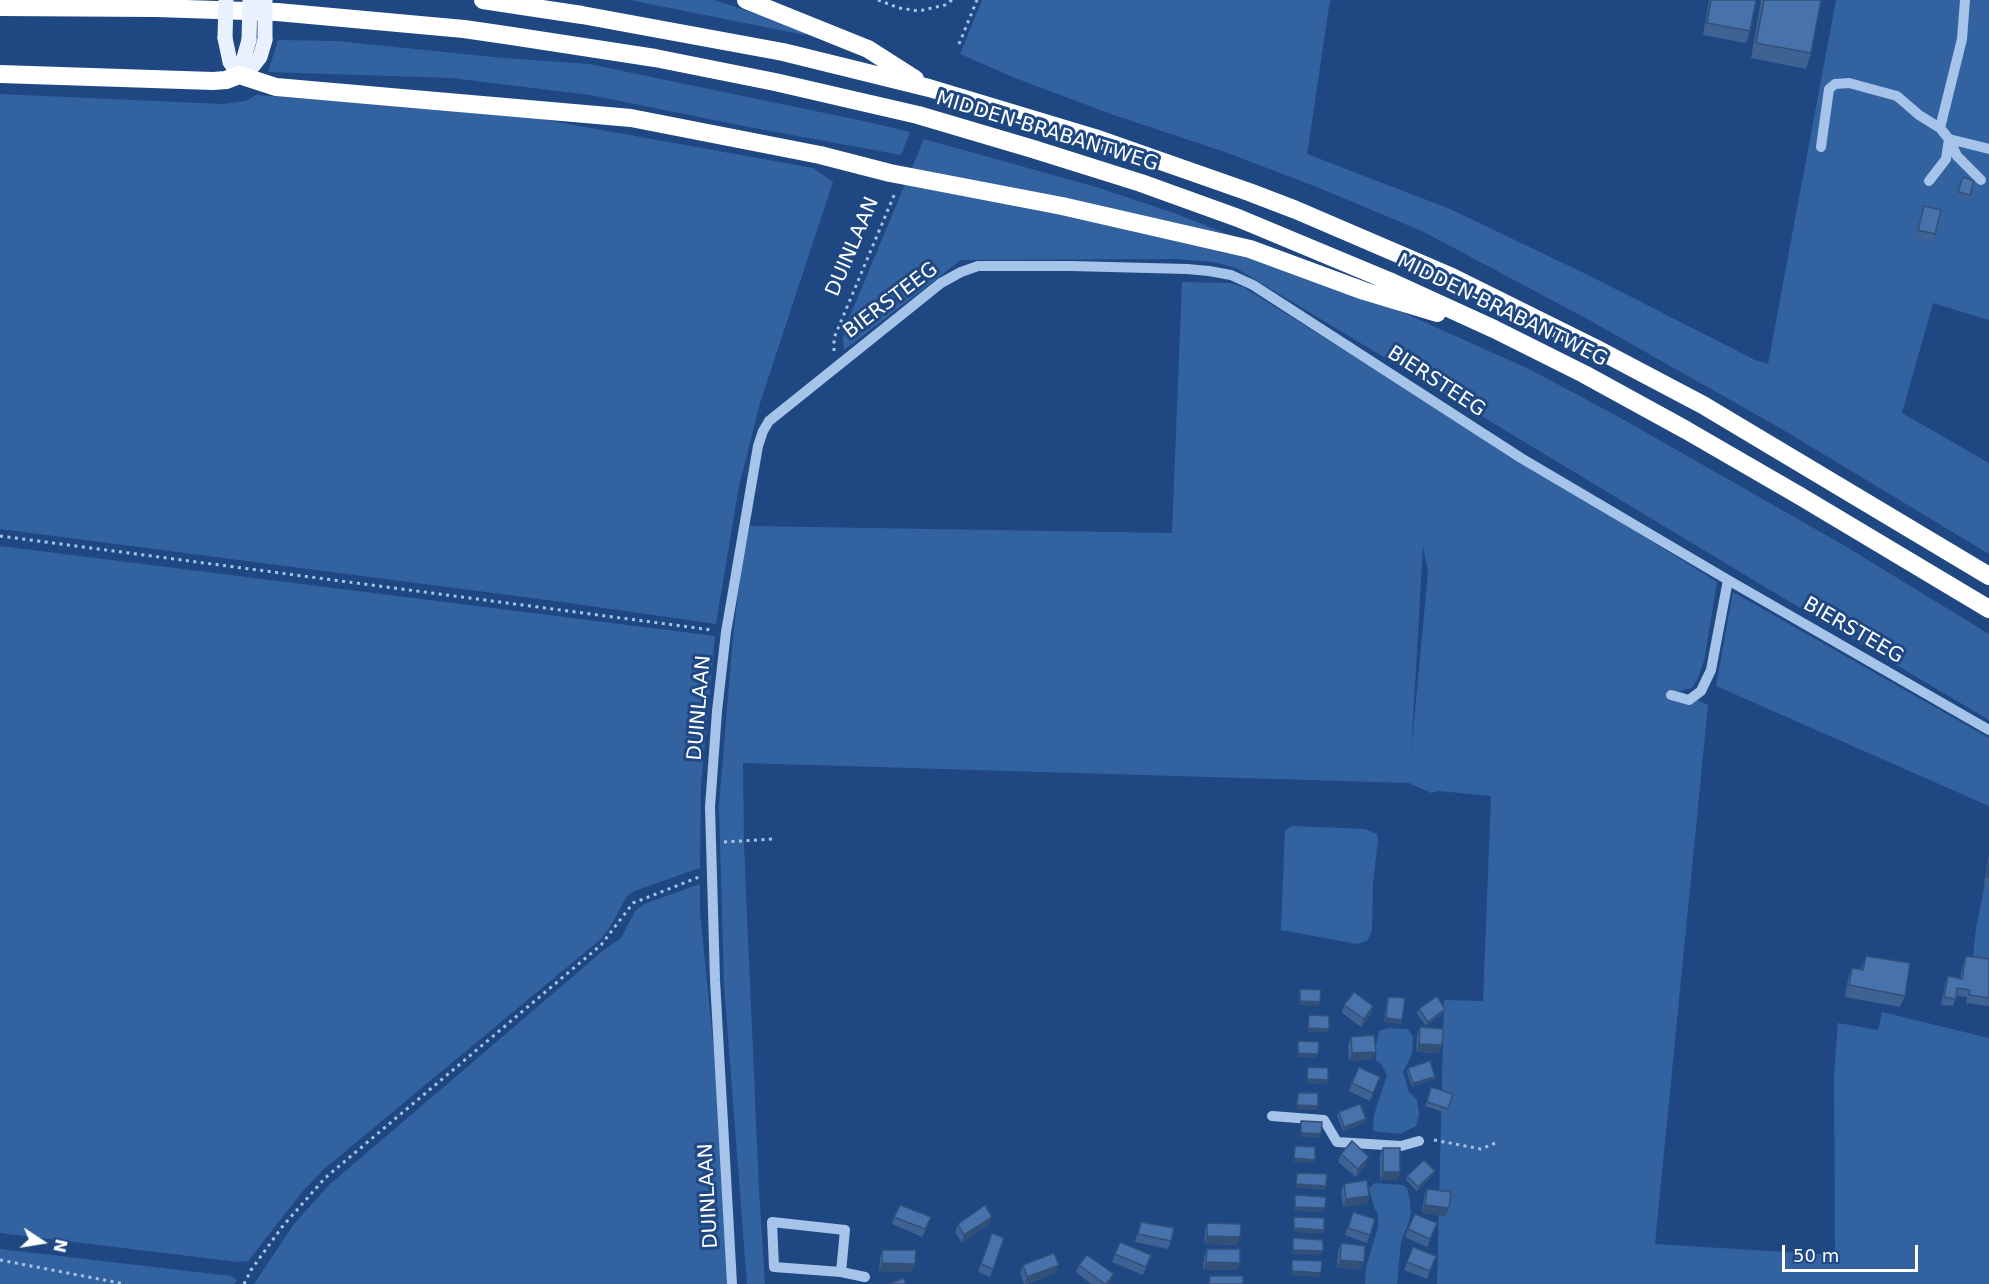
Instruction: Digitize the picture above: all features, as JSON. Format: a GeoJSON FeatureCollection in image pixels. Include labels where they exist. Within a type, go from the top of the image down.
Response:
{"type":"FeatureCollection","features":[{"type":"Feature","properties":{"kind":"highway","name":"MIDDEN-BRABANTWEG"},"geometry":{"type":"LineString","coordinates":[[483,0],[594,17],[783,52],[929,88],[1151,156],[1296,210],[1452,277],[1703,405],[1989,576]]}},
{"type":"Feature","properties":{"kind":"highway"},"geometry":{"type":"LineString","coordinates":[[746,0],[868,49],[929,88]]}},
{"type":"Feature","properties":{"kind":"highway","name":"MIDDEN-BRABANTWEG"},"geometry":{"type":"LineString","coordinates":[[0,7],[156,8],[277,12],[430,26],[586,47],[776,82],[918,115],[1033,149],[1141,183],[1238,218],[1494,329],[1584,374],[1686,430],[1989,609]]}},
{"type":"Feature","properties":{"kind":"highway"},"geometry":{"type":"LineString","coordinates":[[0,74],[213,81],[226,80],[239,75],[276,87],[631,118],[820,155],[890,173],[1062,206],[1250,249],[1364,291],[1494,329]]}},
{"type":"Feature","properties":{"kind":"main road"},"geometry":{"type":"LineString","coordinates":[[226,0],[225,38],[230,62],[239,75],[253,66],[260,57],[250,0]]}},
{"type":"Feature","properties":{"kind":"main road"},"geometry":{"type":"LineString","coordinates":[[257,40],[266,0]]}},
{"type":"Feature","properties":{"kind":"street"},"geometry":{"type":"LineString","coordinates":[[1940,128],[1962,39],[1965,0]]}},
{"type":"Feature","properties":{"kind":"street"},"geometry":{"type":"LineString","coordinates":[[1821,147],[1829,88],[1835,84],[1849,83],[1898,96],[1919,115],[1940,128],[1949,139],[1957,156],[1981,180]]}},
{"type":"Feature","properties":{"kind":"street"},"geometry":{"type":"LineString","coordinates":[[1949,139],[1989,149]]}},
{"type":"Feature","properties":{"kind":"street"},"geometry":{"type":"LineString","coordinates":[[1929,181],[1946,159],[1949,139]]}},
{"type":"Feature","properties":{"kind":"street","name":"BIERSTEEG"},"geometry":{"type":"LineString","coordinates":[[840,363],[941,283],[978,266],[1187,269],[1231,275],[1253,285],[1521,458],[1989,730]]}},
{"type":"Feature","properties":{"kind":"street","name":"DUINLAAN"},"geometry":{"type":"LineString","coordinates":[[732,1284],[715,981],[710,807],[726,632],[758,446],[763,431],[769,421],[840,363]]}},
{"type":"Feature","properties":{"kind":"street"},"geometry":{"type":"LineString","coordinates":[[1671,695],[1689,700],[1701,691],[1711,670],[1728,580]]}},
{"type":"Feature","properties":{"kind":"street"},"geometry":{"type":"LineString","coordinates":[[1272,1116],[1324,1120],[1337,1142],[1401,1146],[1419,1142]]}},
{"type":"Feature","properties":{"kind":"street"},"geometry":{"type":"LineString","coordinates":[[841,1272],[845,1230],[772,1222],[774,1267],[841,1272],[865,1277]]}},
{"type":"Feature","properties":{"kind":"path"},"geometry":{"type":"LineString","coordinates":[[878,0],[899,8],[919,11],[945,5],[952,0]]}},
{"type":"Feature","properties":{"kind":"path"},"geometry":{"type":"LineString","coordinates":[[959,44],[977,0]]}},
{"type":"Feature","properties":{"kind":"path","name":"DUINLAAN"},"geometry":{"type":"LineString","coordinates":[[840,363],[833,348],[834,338],[897,189]]}},
{"type":"Feature","properties":{"kind":"path"},"geometry":{"type":"LineString","coordinates":[[0,536],[726,632]]}},
{"type":"Feature","properties":{"kind":"path"},"geometry":{"type":"LineString","coordinates":[[711,842],[773,839]]}},
{"type":"Feature","properties":{"kind":"path"},"geometry":{"type":"LineString","coordinates":[[244,1284],[251,1270],[282,1227],[326,1178],[601,945],[633,903],[711,873]]}},
{"type":"Feature","properties":{"kind":"path"},"geometry":{"type":"LineString","coordinates":[[1419,1142],[1436,1139],[1482,1149],[1498,1142]]}},
{"type":"Feature","properties":{"kind":"path"},"geometry":{"type":"LineString","coordinates":[[0,1260],[125,1284]]}},
{"type":"Feature","properties":{"kind":"shaded area"},"geometry":{"type":"Polygon","coordinates":[[[630,0],[714,0],[806,30],[805,35],[630,0]]]}},
{"type":"Feature","properties":{"kind":"shaded area"},"geometry":{"type":"Polygon","coordinates":[[[982,0],[1330,0],[1307,154],[1450,209],[1590,276],[1755,360],[1768,364],[1836,0],[1989,0],[1989,320],[1933,303],[1902,413],[1989,463],[1989,554],[1785,431],[1591,321],[1424,232],[1317,187],[1222,151],[1111,114],[1015,78],[960,54],[982,0]]]}},
{"type":"Feature","properties":{"kind":"shaded area"},"geometry":{"type":"Polygon","coordinates":[[[278,40],[337,41],[503,58],[589,64],[910,132],[901,155],[590,95],[451,78],[268,72],[278,40]]]}},
{"type":"Feature","properties":{"kind":"shaded area"},"geometry":{"type":"Polygon","coordinates":[[[0,94],[222,104],[246,101],[256,95],[524,116],[813,168],[833,182],[760,403],[739,486],[716,624],[0,529],[0,94]]]}},
{"type":"Feature","properties":{"kind":"shaded area"},"geometry":{"type":"Polygon","coordinates":[[[924,139],[1096,187],[1174,213],[1237,238],[1531,370],[1617,416],[1840,543],[1989,634],[1989,720],[1236,268],[1213,262],[1176,259],[961,260],[844,350],[843,339],[847,323],[924,139]]]}},
{"type":"Feature","properties":{"kind":"shaded area"},"geometry":{"type":"Polygon","coordinates":[[[1182,282],[1230,283],[1243,287],[1717,582],[1704,661],[1692,688],[1679,691],[1708,705],[1655,1244],[1835,1255],[1834,1073],[1838,1023],[1878,1030],[1882,1012],[1989,1038],[1989,1284],[1437,1284],[1444,1000],[1483,1001],[1491,796],[1439,791],[1431,793],[1409,783],[743,763],[744,845],[765,1284],[747,1284],[724,985],[719,805],[733,637],[741,567],[750,526],[1172,533],[1182,282]],[[1423,546],[1411,754],[1428,572],[1423,546]]]}},
{"type":"Feature","properties":{"kind":"shaded area"},"geometry":{"type":"Polygon","coordinates":[[[0,546],[715,636],[701,785],[700,868],[634,891],[627,896],[601,939],[324,1169],[303,1191],[248,1261],[238,1262],[0,1233],[0,546]]]}},
{"type":"Feature","properties":{"kind":"shaded area"},"geometry":{"type":"Polygon","coordinates":[[[1733,592],[1989,738],[1989,806],[1716,686],[1733,592]]]}},
{"type":"Feature","properties":{"kind":"shaded area"},"geometry":{"type":"Polygon","coordinates":[[[1292,826],[1365,829],[1377,834],[1372,931],[1367,941],[1357,944],[1281,930],[1285,830],[1292,826]]]}},
{"type":"Feature","properties":{"kind":"shaded area"},"geometry":{"type":"Polygon","coordinates":[[[1989,864],[1989,967],[1972,963],[1976,928],[1989,864]]]}},
{"type":"Feature","properties":{"kind":"shaded area"},"geometry":{"type":"Polygon","coordinates":[[[700,884],[700,913],[715,1063],[729,1284],[254,1284],[294,1224],[329,1185],[605,949],[621,938],[635,911],[644,904],[700,884]]]}},
{"type":"Feature","properties":{"kind":"shaded area"},"geometry":{"type":"Polygon","coordinates":[[[1388,1028],[1408,1029],[1413,1037],[1412,1054],[1403,1072],[1409,1092],[1417,1100],[1419,1115],[1416,1126],[1400,1134],[1373,1131],[1374,1115],[1387,1075],[1376,1060],[1376,1046],[1379,1031],[1388,1028]]]}},
{"type":"Feature","properties":{"kind":"shaded area"},"geometry":{"type":"Polygon","coordinates":[[[1375,1183],[1403,1185],[1407,1188],[1411,1212],[1401,1242],[1397,1284],[1365,1284],[1366,1267],[1378,1227],[1378,1215],[1369,1188],[1375,1183]]]}},
{"type":"Feature","properties":{"kind":"shaded area"},"geometry":{"type":"Polygon","coordinates":[[[0,1249],[231,1276],[237,1280],[234,1284],[0,1284],[0,1249]]]}},
{"type":"Feature","properties":{"kind":"building"},"geometry":{"type":"Polygon","coordinates":[[[1711,0],[1756,0],[1750,31],[1707,23],[1711,0]]]}},
{"type":"Feature","properties":{"kind":"building"},"geometry":{"type":"Polygon","coordinates":[[[1764,0],[1821,0],[1811,53],[1756,43],[1764,0]]]}},
{"type":"Feature","properties":{"kind":"building"},"geometry":{"type":"Polygon","coordinates":[[[1963,177],[1974,181],[1970,195],[1958,192],[1963,177]]]}},
{"type":"Feature","properties":{"kind":"building"},"geometry":{"type":"Polygon","coordinates":[[[1924,206],[1941,210],[1935,234],[1918,230],[1924,206]]]}},
{"type":"Feature","properties":{"kind":"building"},"geometry":{"type":"Polygon","coordinates":[[[1866,956],[1910,963],[1905,996],[1849,985],[1852,968],[1863,970],[1866,956]]]}},
{"type":"Feature","properties":{"kind":"building"},"geometry":{"type":"Polygon","coordinates":[[[1966,956],[1989,959],[1989,998],[1969,995],[1970,990],[1957,988],[1956,999],[1944,997],[1948,976],[1962,979],[1966,956]]]}},
{"type":"Feature","properties":{"kind":"building"},"geometry":{"type":"Polygon","coordinates":[[[1300,989],[1321,990],[1320,1002],[1300,1001],[1300,989]]]}},
{"type":"Feature","properties":{"kind":"building"},"geometry":{"type":"Polygon","coordinates":[[[1354,992],[1373,1006],[1364,1019],[1344,1005],[1354,992]]]}},
{"type":"Feature","properties":{"kind":"building"},"geometry":{"type":"Polygon","coordinates":[[[1437,996],[1445,1009],[1428,1022],[1419,1009],[1437,996]]]}},
{"type":"Feature","properties":{"kind":"building"},"geometry":{"type":"Polygon","coordinates":[[[1388,997],[1405,998],[1402,1020],[1386,1018],[1388,997]]]}},
{"type":"Feature","properties":{"kind":"building"},"geometry":{"type":"Polygon","coordinates":[[[1309,1015],[1329,1016],[1329,1029],[1308,1028],[1309,1015]]]}},
{"type":"Feature","properties":{"kind":"building"},"geometry":{"type":"Polygon","coordinates":[[[1420,1027],[1443,1029],[1442,1045],[1419,1044],[1420,1027]]]}},
{"type":"Feature","properties":{"kind":"building"},"geometry":{"type":"Polygon","coordinates":[[[1374,1035],[1376,1052],[1352,1053],[1351,1037],[1374,1035]]]}},
{"type":"Feature","properties":{"kind":"building"},"geometry":{"type":"Polygon","coordinates":[[[1298,1041],[1319,1042],[1318,1054],[1298,1053],[1298,1041]]]}},
{"type":"Feature","properties":{"kind":"building"},"geometry":{"type":"Polygon","coordinates":[[[1430,1061],[1435,1077],[1413,1083],[1408,1068],[1430,1061]]]}},
{"type":"Feature","properties":{"kind":"building"},"geometry":{"type":"Polygon","coordinates":[[[1308,1067],[1328,1068],[1328,1080],[1307,1079],[1308,1067]]]}},
{"type":"Feature","properties":{"kind":"building"},"geometry":{"type":"Polygon","coordinates":[[[1359,1067],[1380,1077],[1373,1093],[1352,1083],[1359,1067]]]}},
{"type":"Feature","properties":{"kind":"building"},"geometry":{"type":"Polygon","coordinates":[[[1431,1087],[1453,1094],[1448,1109],[1427,1102],[1431,1087]]]}},
{"type":"Feature","properties":{"kind":"building"},"geometry":{"type":"Polygon","coordinates":[[[1298,1093],[1318,1093],[1318,1106],[1297,1105],[1298,1093]]]}},
{"type":"Feature","properties":{"kind":"building"},"geometry":{"type":"Polygon","coordinates":[[[1360,1104],[1366,1119],[1344,1127],[1339,1112],[1360,1104]]]}},
{"type":"Feature","properties":{"kind":"building"},"geometry":{"type":"Polygon","coordinates":[[[1301,1121],[1322,1122],[1321,1134],[1301,1133],[1301,1121]]]}},
{"type":"Feature","properties":{"kind":"building"},"geometry":{"type":"Polygon","coordinates":[[[1352,1141],[1369,1157],[1358,1169],[1341,1154],[1352,1141]]]}},
{"type":"Feature","properties":{"kind":"building"},"geometry":{"type":"Polygon","coordinates":[[[1295,1146],[1315,1147],[1315,1160],[1294,1158],[1295,1146]]]}},
{"type":"Feature","properties":{"kind":"building"},"geometry":{"type":"Polygon","coordinates":[[[1383,1148],[1400,1148],[1400,1172],[1383,1172],[1383,1148]]]}},
{"type":"Feature","properties":{"kind":"building"},"geometry":{"type":"Polygon","coordinates":[[[1424,1160],[1435,1171],[1418,1187],[1407,1176],[1424,1160]]]}},
{"type":"Feature","properties":{"kind":"building"},"geometry":{"type":"Polygon","coordinates":[[[1297,1173],[1327,1174],[1326,1186],[1296,1184],[1297,1173]]]}},
{"type":"Feature","properties":{"kind":"building"},"geometry":{"type":"Polygon","coordinates":[[[1367,1180],[1369,1196],[1346,1199],[1344,1184],[1367,1180]]]}},
{"type":"Feature","properties":{"kind":"building"},"geometry":{"type":"Polygon","coordinates":[[[1427,1189],[1451,1192],[1449,1208],[1425,1205],[1427,1189]]]}},
{"type":"Feature","properties":{"kind":"building"},"geometry":{"type":"Polygon","coordinates":[[[1295,1195],[1326,1197],[1325,1208],[1295,1207],[1295,1195]]]}},
{"type":"Feature","properties":{"kind":"building"},"geometry":{"type":"Polygon","coordinates":[[[900,1205],[931,1217],[925,1229],[894,1217],[900,1205]]]}},
{"type":"Feature","properties":{"kind":"building"},"geometry":{"type":"Polygon","coordinates":[[[985,1205],[992,1217],[964,1235],[958,1224],[985,1205]]]}},
{"type":"Feature","properties":{"kind":"building"},"geometry":{"type":"Polygon","coordinates":[[[1353,1212],[1375,1219],[1370,1235],[1348,1228],[1353,1212]]]}},
{"type":"Feature","properties":{"kind":"building"},"geometry":{"type":"Polygon","coordinates":[[[1415,1214],[1437,1223],[1430,1239],[1408,1229],[1415,1214]]]}},
{"type":"Feature","properties":{"kind":"building"},"geometry":{"type":"Polygon","coordinates":[[[1294,1217],[1324,1218],[1324,1230],[1294,1228],[1294,1217]]]}},
{"type":"Feature","properties":{"kind":"building"},"geometry":{"type":"Polygon","coordinates":[[[1141,1222],[1174,1228],[1171,1241],[1138,1234],[1141,1222]]]}},
{"type":"Feature","properties":{"kind":"building"},"geometry":{"type":"Polygon","coordinates":[[[1207,1223],[1241,1224],[1240,1237],[1207,1236],[1207,1223]]]}},
{"type":"Feature","properties":{"kind":"building"},"geometry":{"type":"Polygon","coordinates":[[[992,1233],[1004,1238],[993,1269],[981,1264],[992,1233]]]}},
{"type":"Feature","properties":{"kind":"building"},"geometry":{"type":"Polygon","coordinates":[[[1293,1238],[1323,1240],[1323,1251],[1293,1250],[1293,1238]]]}},
{"type":"Feature","properties":{"kind":"building"},"geometry":{"type":"Polygon","coordinates":[[[1120,1242],[1151,1255],[1146,1267],[1115,1254],[1120,1242]]]}},
{"type":"Feature","properties":{"kind":"building"},"geometry":{"type":"Polygon","coordinates":[[[1341,1243],[1365,1246],[1364,1262],[1340,1260],[1341,1243]]]}},
{"type":"Feature","properties":{"kind":"building"},"geometry":{"type":"Polygon","coordinates":[[[1413,1247],[1436,1256],[1430,1271],[1407,1262],[1413,1247]]]}},
{"type":"Feature","properties":{"kind":"building"},"geometry":{"type":"Polygon","coordinates":[[[1207,1249],[1240,1249],[1240,1263],[1206,1262],[1207,1249]]]}},
{"type":"Feature","properties":{"kind":"building"},"geometry":{"type":"Polygon","coordinates":[[[882,1250],[916,1250],[915,1264],[882,1263],[882,1250]]]}},
{"type":"Feature","properties":{"kind":"building"},"geometry":{"type":"Polygon","coordinates":[[[1054,1253],[1059,1265],[1027,1277],[1023,1265],[1054,1253]]]}},
{"type":"Feature","properties":{"kind":"building"},"geometry":{"type":"Polygon","coordinates":[[[1087,1255],[1114,1274],[1106,1284],[1079,1265],[1087,1255]]]}},
{"type":"Feature","properties":{"kind":"building"},"geometry":{"type":"Polygon","coordinates":[[[1292,1260],[1322,1261],[1321,1273],[1292,1271],[1292,1260]]]}},
{"type":"Feature","properties":{"kind":"building"},"geometry":{"type":"Polygon","coordinates":[[[1210,1276],[1243,1276],[1243,1284],[1209,1284],[1210,1276]]]}},
{"type":"Feature","properties":{"kind":"building"},"geometry":{"type":"Polygon","coordinates":[[[904,1278],[906,1284],[889,1284],[904,1278]]]}}]}
